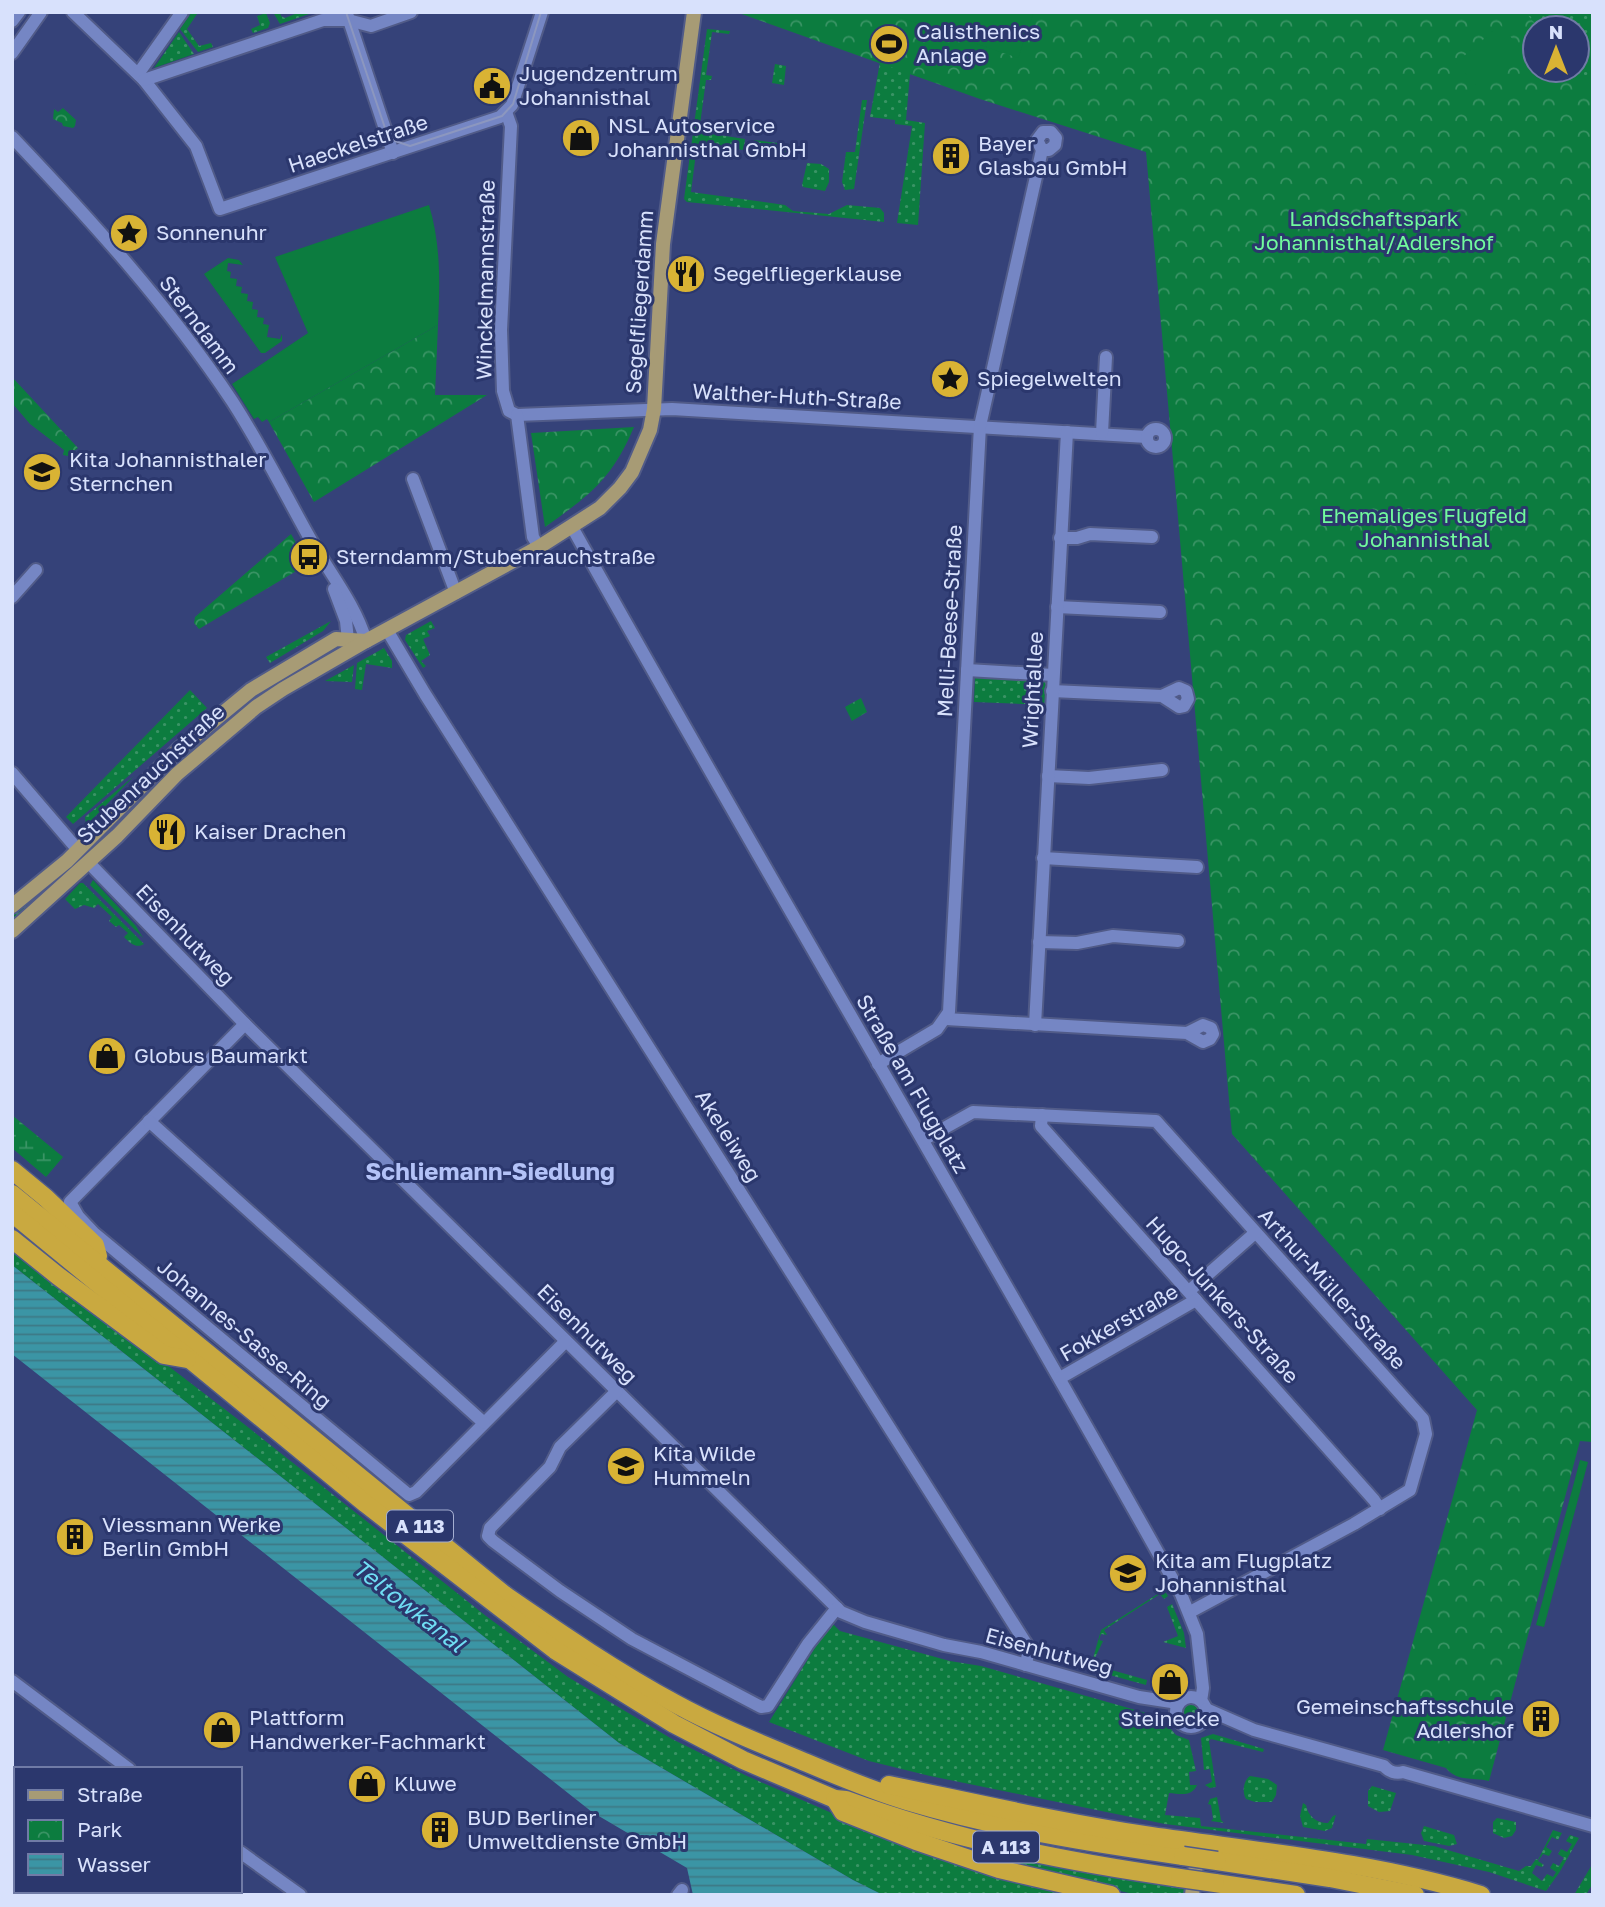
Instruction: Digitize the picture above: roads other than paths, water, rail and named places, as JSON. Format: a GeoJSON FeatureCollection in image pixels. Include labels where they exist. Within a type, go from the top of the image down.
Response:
{"type":"FeatureCollection","features":[{"type":"Feature","properties":{"kind":"highway"},"geometry":{"type":"LineString","coordinates":[[12,1170],[95,1245],[100,1263]]}},
{"type":"Feature","properties":{"kind":"highway","name":"A 113"},"geometry":{"type":"LineString","coordinates":[[12,1194],[506,1595],[583,1649],[679,1706],[864,1787],[966,1817],[1068,1839],[1330,1878],[1415,1895]]}},
{"type":"Feature","properties":{"kind":"highway","name":"A 113"},"geometry":{"type":"LineString","coordinates":[[12,1213],[366,1504],[555,1650],[685,1730],[743,1760],[835,1799],[846,1800],[958,1836],[1070,1861],[1296,1895]]}},
{"type":"Feature","properties":{"kind":"highway"},"geometry":{"type":"LineString","coordinates":[[12,1239],[164,1355],[191,1360]]}},
{"type":"Feature","properties":{"kind":"highway"},"geometry":{"type":"LineString","coordinates":[[864,1787],[881,1784],[1059,1820],[1369,1868],[1481,1895]]}},
{"type":"Feature","properties":{"kind":"highway"},"geometry":{"type":"LineString","coordinates":[[835,1799],[843,1812],[916,1841],[999,1869],[1111,1895]]}},
{"type":"Feature","properties":{"kind":"main road","name":"Segelfliegerdamm"},"geometry":{"type":"LineString","coordinates":[[539,547],[600,508],[632,472],[649,430],[654,409],[663,244],[694,12]]}},
{"type":"Feature","properties":{"kind":"main road","name":"Stubenrauchstraße"},"geometry":{"type":"LineString","coordinates":[[12,931],[117,836],[177,774],[256,707],[366,641],[539,547]]}},
{"type":"Feature","properties":{"kind":"main road","name":"Stubenrauchstraße"},"geometry":{"type":"LineString","coordinates":[[12,906],[78,850],[131,795],[218,716],[257,687],[335,639],[366,641]]}},
{"type":"Feature","properties":{"kind":"main road"},"geometry":{"type":"LineString","coordinates":[[78,850],[88,862]]}},
{"type":"Feature","properties":{"kind":"main road"},"geometry":{"type":"LineString","coordinates":[[1192,1895],[1198,1850],[1203,1843]]}},
{"type":"Feature","properties":{"kind":"main road"},"geometry":{"type":"LineString","coordinates":[[1200,1895],[1206,1851],[1203,1843]]}},
{"type":"Feature","properties":{"kind":"street"},"geometry":{"type":"LineString","coordinates":[[12,21],[19,12]]}},
{"type":"Feature","properties":{"kind":"street"},"geometry":{"type":"LineString","coordinates":[[12,52],[41,12]]}},
{"type":"Feature","properties":{"kind":"street"},"geometry":{"type":"LineString","coordinates":[[73,12],[141,77]]}},
{"type":"Feature","properties":{"kind":"street"},"geometry":{"type":"LineString","coordinates":[[141,77],[182,12]]}},
{"type":"Feature","properties":{"kind":"street"},"geometry":{"type":"LineString","coordinates":[[141,77],[323,20],[347,16],[371,26],[411,12]]}},
{"type":"Feature","properties":{"kind":"street"},"geometry":{"type":"LineString","coordinates":[[506,112],[512,105],[542,12]]}},
{"type":"Feature","properties":{"kind":"street"},"geometry":{"type":"LineString","coordinates":[[347,16],[393,153]]}},
{"type":"Feature","properties":{"kind":"street","name":"Haeckelstraße"},"geometry":{"type":"LineString","coordinates":[[141,77],[196,146],[220,209],[500,117],[506,112]]}},
{"type":"Feature","properties":{"kind":"street","name":"Winckelmannstraße"},"geometry":{"type":"LineString","coordinates":[[506,112],[511,126],[502,297],[503,391],[509,411],[517,415],[533,537],[539,547]]}},
{"type":"Feature","properties":{"kind":"street","name":"Sterndamm"},"geometry":{"type":"LineString","coordinates":[[12,137],[118,251],[198,352],[240,415],[359,619],[366,641]]}},
{"type":"Feature","properties":{"kind":"street","name":"Melli-Beese-Straße"},"geometry":{"type":"LineString","coordinates":[[946,1019],[950,1004],[980,426],[1042,150]]}},
{"type":"Feature","properties":{"kind":"street"},"geometry":{"type":"LineString","coordinates":[[1102,433],[1106,357]]}},
{"type":"Feature","properties":{"kind":"street","name":"Walther-Huth-Straße"},"geometry":{"type":"LineString","coordinates":[[517,415],[654,409],[1147,436]]}},
{"type":"Feature","properties":{"kind":"street","name":"Wrightallee"},"geometry":{"type":"LineString","coordinates":[[1035,1025],[1067,432]]}},
{"type":"Feature","properties":{"kind":"street"},"geometry":{"type":"LineString","coordinates":[[413,479],[456,593]]}},
{"type":"Feature","properties":{"kind":"street","name":"Straße am Flugplatz"},"geometry":{"type":"LineString","coordinates":[[572,527],[1060,1378],[1190,1612],[1197,1634],[1203,1711]]}},
{"type":"Feature","properties":{"kind":"street"},"geometry":{"type":"LineString","coordinates":[[1060,538],[1077,538],[1090,534],[1152,537]]}},
{"type":"Feature","properties":{"kind":"street","name":"Sterndamm"},"geometry":{"type":"LineString","coordinates":[[322,559],[344,616],[348,640]]}},
{"type":"Feature","properties":{"kind":"street"},"geometry":{"type":"LineString","coordinates":[[12,597],[36,570]]}},
{"type":"Feature","properties":{"kind":"street","name":"Wrightallee"},"geometry":{"type":"LineString","coordinates":[[1057,607],[1160,612]]}},
{"type":"Feature","properties":{"kind":"street","name":"Akeleiweg"},"geometry":{"type":"LineString","coordinates":[[387,630],[1029,1648],[1026,1665]]}},
{"type":"Feature","properties":{"kind":"street"},"geometry":{"type":"LineString","coordinates":[[967,670],[1053,675]]}},
{"type":"Feature","properties":{"kind":"street"},"geometry":{"type":"LineString","coordinates":[[1052,691],[1162,696]]}},
{"type":"Feature","properties":{"kind":"street","name":"Wrightallee"},"geometry":{"type":"LineString","coordinates":[[1048,776],[1089,778],[1162,770]]}},
{"type":"Feature","properties":{"kind":"street"},"geometry":{"type":"LineString","coordinates":[[12,773],[78,850]]}},
{"type":"Feature","properties":{"kind":"street"},"geometry":{"type":"LineString","coordinates":[[1043,858],[1197,867]]}},
{"type":"Feature","properties":{"kind":"street","name":"Eisenhutweg"},"geometry":{"type":"LineString","coordinates":[[88,862],[245,1024],[848,1616],[944,1645],[981,1652],[1139,1697],[1180,1704],[1254,1730],[1384,1766],[1400,1767],[1403,1772],[1593,1826]]}},
{"type":"Feature","properties":{"kind":"street"},"geometry":{"type":"LineString","coordinates":[[1039,942],[1077,943],[1113,936],[1178,941]]}},
{"type":"Feature","properties":{"kind":"street"},"geometry":{"type":"LineString","coordinates":[[878,1064],[937,1029],[946,1019],[1187,1033]]}},
{"type":"Feature","properties":{"kind":"street","name":"Johannes-Sasse-Ring"},"geometry":{"type":"LineString","coordinates":[[245,1024],[69,1202],[94,1233],[409,1495],[416,1492],[566,1341]]}},
{"type":"Feature","properties":{"kind":"street","name":"Arthur-Müller-Straße"},"geometry":{"type":"LineString","coordinates":[[923,1140],[973,1112],[1156,1121],[1422,1418],[1426,1434],[1410,1490],[1190,1612]]}},
{"type":"Feature","properties":{"kind":"street","name":"Hugo-Junkers-Straße"},"geometry":{"type":"LineString","coordinates":[[1042,1115],[1041,1126],[1380,1509]]}},
{"type":"Feature","properties":{"kind":"street"},"geometry":{"type":"LineString","coordinates":[[149,1121],[484,1423]]}},
{"type":"Feature","properties":{"kind":"street","name":"Fokkerstraße"},"geometry":{"type":"LineString","coordinates":[[1060,1378],[1193,1296],[1255,1233]]}},
{"type":"Feature","properties":{"kind":"street"},"geometry":{"type":"LineString","coordinates":[[617,1391],[560,1447],[550,1467],[490,1528],[488,1536],[493,1541],[560,1591],[632,1639],[761,1707],[768,1706],[807,1644],[837,1608]]}},
{"type":"Feature","properties":{"kind":"street","name":"Straße am Flugplatz"},"geometry":{"type":"LineString","coordinates":[[1180,1704],[1200,1668]]}},
{"type":"Feature","properties":{"kind":"street"},"geometry":{"type":"LineString","coordinates":[[12,1681],[126,1767]]}},
{"type":"Feature","properties":{"kind":"street","name":"Eisenhutweg"},"geometry":{"type":"LineString","coordinates":[[1180,1704],[1178,1721],[1185,1726],[1193,1727],[1203,1711]]}},
{"type":"Feature","properties":{"kind":"street"},"geometry":{"type":"LineString","coordinates":[[242,1853],[300,1895]]}},
{"type":"Feature","properties":{"kind":"water","name":"Teltowkanal"},"geometry":{"type":"Polygon","coordinates":[[[12,1265],[619,1743],[883,1895],[693,1895],[687,1868],[592,1812],[12,1354],[12,1265]]]}},
{"type":"Feature","properties":{"kind":"tram line"},"geometry":{"type":"LineString","coordinates":[[346,12],[385,128],[395,141],[410,146],[502,116],[513,104],[541,12]]}},
{"type":"Feature","properties":{"kind":"place","name":"Calisthenics Anlage"},"geometry":{"type":"Point","coordinates":[889,44]}},
{"type":"Feature","properties":{"kind":"place","name":"Jugendzentrum Johannisthal"},"geometry":{"type":"Point","coordinates":[492,86]}},
{"type":"Feature","properties":{"kind":"place","name":"NSL Autoservice Johannisthal GmbH"},"geometry":{"type":"Point","coordinates":[581,138]}},
{"type":"Feature","properties":{"kind":"place","name":"Bayer Glasbau GmbH"},"geometry":{"type":"Point","coordinates":[951,156]}},
{"type":"Feature","properties":{"kind":"place","name":"Sonnenuhr"},"geometry":{"type":"Point","coordinates":[129,233]}},
{"type":"Feature","properties":{"kind":"place","name":"Segelfliegerklause"},"geometry":{"type":"Point","coordinates":[686,274]}},
{"type":"Feature","properties":{"kind":"place","name":"Spiegelwelten"},"geometry":{"type":"Point","coordinates":[950,379]}},
{"type":"Feature","properties":{"kind":"place","name":"Kita Johannisthaler Sternchen"},"geometry":{"type":"Point","coordinates":[42,472]}},
{"type":"Feature","properties":{"kind":"place","name":"Sterndamm/Stubenrauchstraße"},"geometry":{"type":"Point","coordinates":[309,557]}},
{"type":"Feature","properties":{"kind":"place","name":"Kaiser Drachen"},"geometry":{"type":"Point","coordinates":[167,832]}},
{"type":"Feature","properties":{"kind":"place","name":"Globus Baumarkt"},"geometry":{"type":"Point","coordinates":[107,1056]}},
{"type":"Feature","properties":{"kind":"place","name":"Kita Wilde Hummeln"},"geometry":{"type":"Point","coordinates":[626,1466]}},
{"type":"Feature","properties":{"kind":"place","name":"Viessmann Werke Berlin GmbH"},"geometry":{"type":"Point","coordinates":[75,1537]}},
{"type":"Feature","properties":{"kind":"place","name":"Kita am Flugplatz Johannisthal"},"geometry":{"type":"Point","coordinates":[1128,1573]}},
{"type":"Feature","properties":{"kind":"place","name":"Steinecke"},"geometry":{"type":"Point","coordinates":[1170,1682]}},
{"type":"Feature","properties":{"kind":"place","name":"Gemeinschaftsschule Adlershof"},"geometry":{"type":"Point","coordinates":[1541,1719]}},
{"type":"Feature","properties":{"kind":"place","name":"Plattform Handwerker-Fachmarkt"},"geometry":{"type":"Point","coordinates":[222,1730]}},
{"type":"Feature","properties":{"kind":"place","name":"Kluwe"},"geometry":{"type":"Point","coordinates":[367,1784]}},
{"type":"Feature","properties":{"kind":"place","name":"BUD Berliner Umweltdienste GmbH"},"geometry":{"type":"Point","coordinates":[440,1830]}},
{"type":"Feature","properties":{"kind":"district","name":"Schliemann-Siedlung"},"geometry":{"type":"Point","coordinates":[490,1172]}},
{"type":"Feature","properties":{"kind":"park label","name":"Landschaftspark Johannisthal/Adlershof"},"geometry":{"type":"Point","coordinates":[1374,231]}},
{"type":"Feature","properties":{"kind":"park label","name":"Ehemaliges Flugfeld Johannisthal"},"geometry":{"type":"Point","coordinates":[1424,528]}}]}
